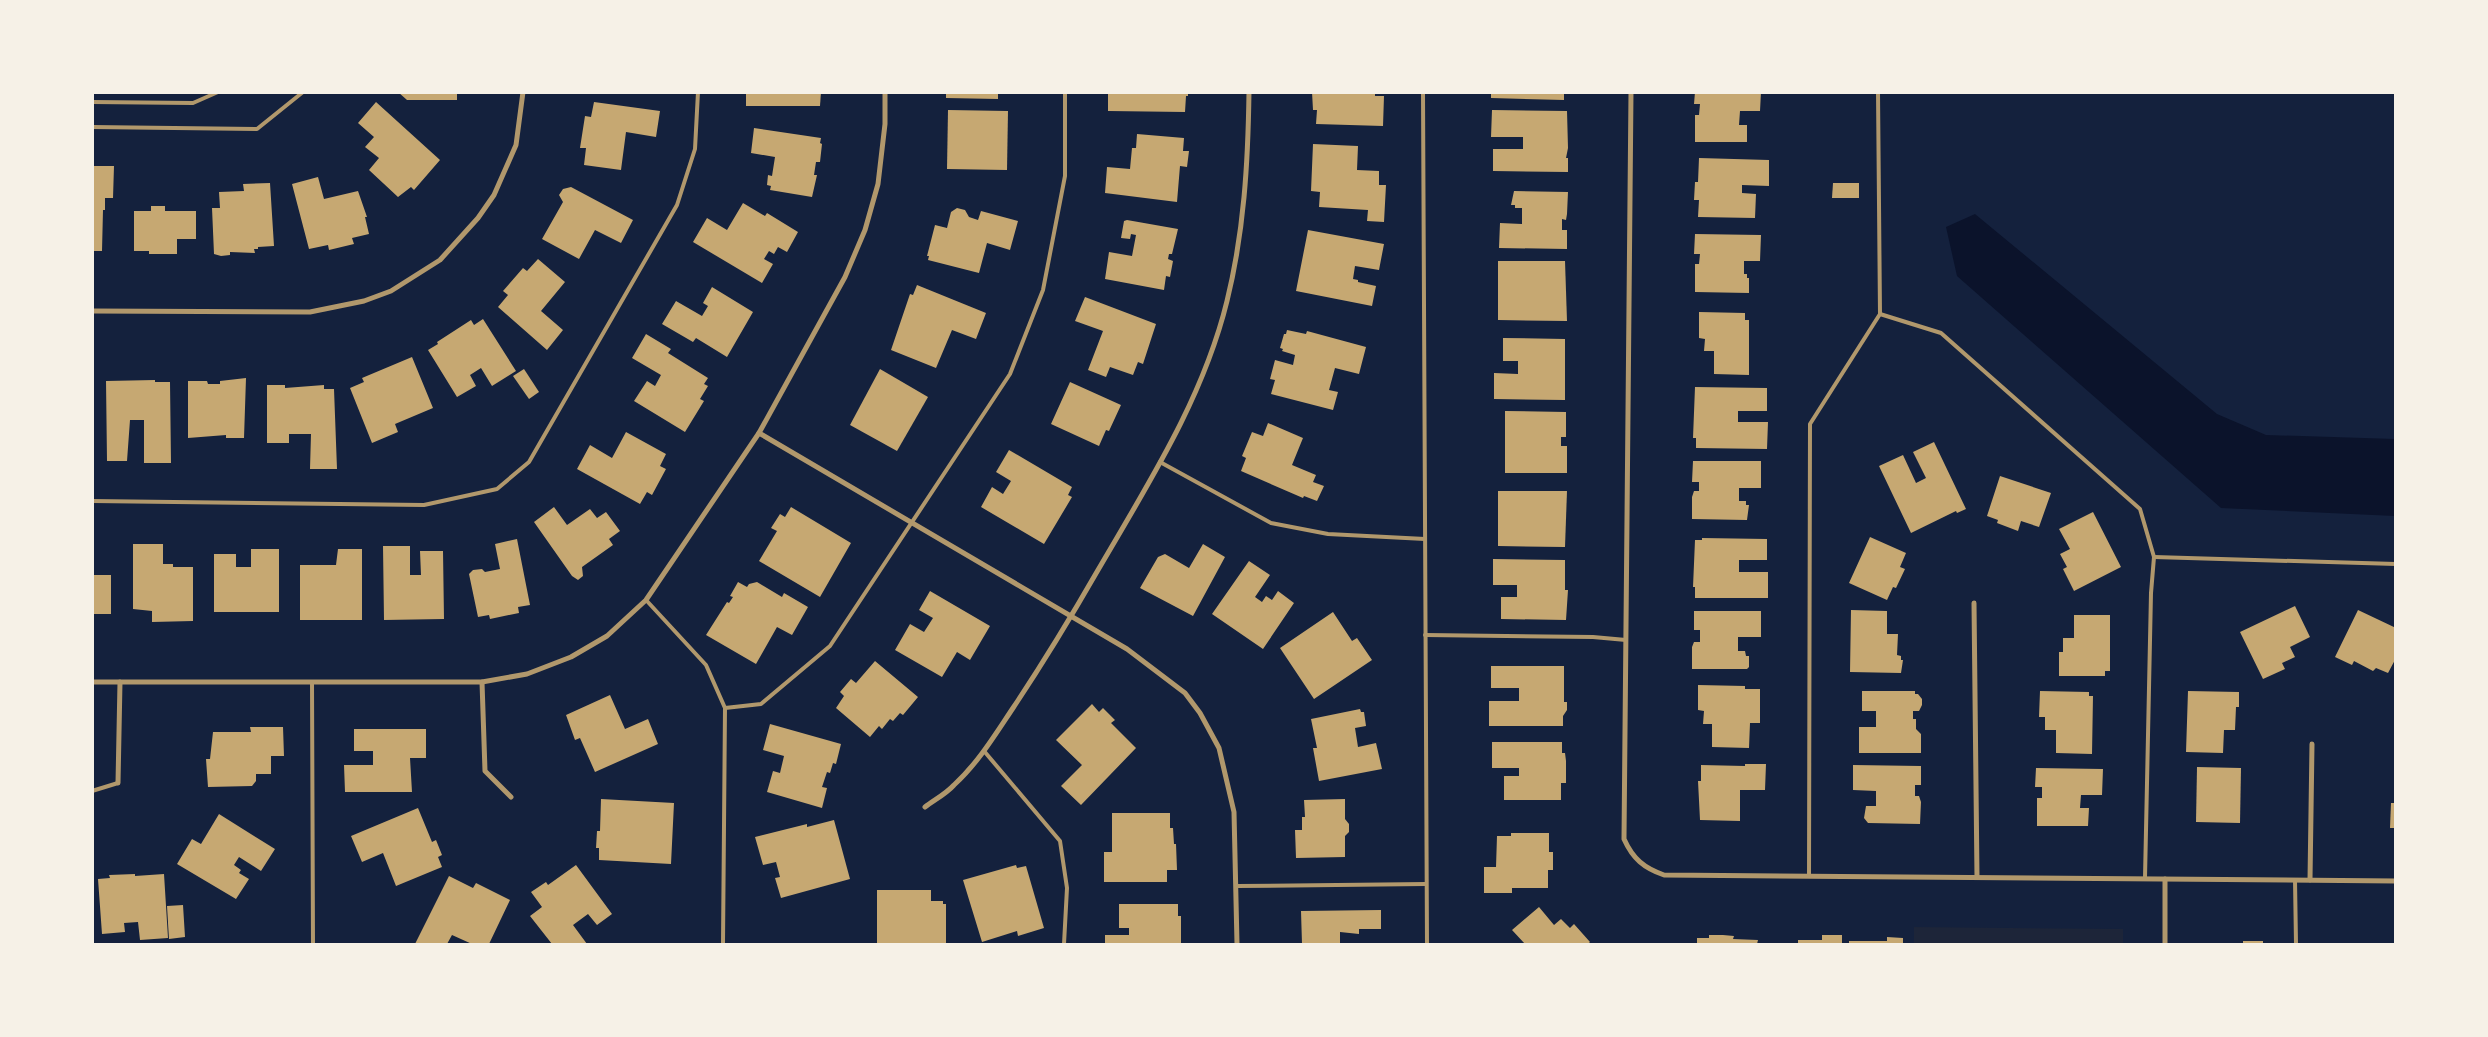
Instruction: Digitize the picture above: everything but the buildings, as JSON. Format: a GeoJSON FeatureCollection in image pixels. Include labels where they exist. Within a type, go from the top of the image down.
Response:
{"type":"FeatureCollection","features":[{"type":"Feature","properties":{"kind":"street"},"geometry":{"type":"LineString","coordinates":[[92,312],[310,312],[364,301],[391,291],[440,260],[478,218],[494,195],[516,145],[523,92]]}},
{"type":"Feature","properties":{"kind":"street"},"geometry":{"type":"LineString","coordinates":[[92,682],[482,682],[527,674],[571,657],[607,636],[646,600],[759,433],[845,277],[865,230],[878,184],[885,124],[885,92]]}},
{"type":"Feature","properties":{"kind":"street"},"geometry":{"type":"LineString","coordinates":[[925,807],[953,787],[984,751],[1073,617],[1160,462],[1206,372],[1227,303],[1238,250],[1248,171],[1249,92]]}},
{"type":"Feature","properties":{"kind":"street"},"geometry":{"type":"LineString","coordinates":[[1631,92],[1624,839],[1630,852],[1639,863],[1664,875],[2145,878],[2396,882]]}},
{"type":"Feature","properties":{"kind":"street"},"geometry":{"type":"LineString","coordinates":[[759,433],[1127,649],[1185,693],[1200,713],[1219,748],[1234,812],[1237,944]]}},
{"type":"Feature","properties":{"kind":"street"},"geometry":{"type":"LineString","coordinates":[[1974,603],[1977,877]]}},
{"type":"Feature","properties":{"kind":"street"},"geometry":{"type":"LineString","coordinates":[[118,783],[120,682]]}},
{"type":"Feature","properties":{"kind":"street"},"geometry":{"type":"LineString","coordinates":[[482,682],[485,771],[511,797]]}},
{"type":"Feature","properties":{"kind":"street"},"geometry":{"type":"LineString","coordinates":[[2310,880],[2312,744]]}},
{"type":"Feature","properties":{"kind":"street"},"geometry":{"type":"LineString","coordinates":[[2165,879],[2165,944]]}},
{"type":"Feature","properties":{"kind":"lane"},"geometry":{"type":"LineString","coordinates":[[92,102],[193,103],[218,92]]}},
{"type":"Feature","properties":{"kind":"lane"},"geometry":{"type":"LineString","coordinates":[[92,127],[257,129],[303,92]]}},
{"type":"Feature","properties":{"kind":"lane"},"geometry":{"type":"LineString","coordinates":[[92,501],[424,505],[497,490],[529,462],[677,204],[696,149],[698,92]]}},
{"type":"Feature","properties":{"kind":"lane"},"geometry":{"type":"LineString","coordinates":[[725,708],[761,704],[830,646],[914,523],[1010,374],[1043,290],[1065,176],[1065,92]]}},
{"type":"Feature","properties":{"kind":"lane"},"geometry":{"type":"LineString","coordinates":[[1423,92],[1427,944]]}},
{"type":"Feature","properties":{"kind":"lane"},"geometry":{"type":"LineString","coordinates":[[1809,876],[1810,424],[1880,314],[1878,92]]}},
{"type":"Feature","properties":{"kind":"lane"},"geometry":{"type":"LineString","coordinates":[[1880,314],[1941,333],[2140,509],[2154,557],[2151,593],[2145,878]]}},
{"type":"Feature","properties":{"kind":"lane"},"geometry":{"type":"LineString","coordinates":[[1160,462],[1271,523],[1328,534],[1425,539]]}},
{"type":"Feature","properties":{"kind":"lane"},"geometry":{"type":"LineString","coordinates":[[2154,557],[2396,564]]}},
{"type":"Feature","properties":{"kind":"lane"},"geometry":{"type":"LineString","coordinates":[[646,600],[706,666],[725,708],[723,944]]}},
{"type":"Feature","properties":{"kind":"lane"},"geometry":{"type":"LineString","coordinates":[[1425,635],[1593,637],[1626,640]]}},
{"type":"Feature","properties":{"kind":"lane"},"geometry":{"type":"LineString","coordinates":[[312,682],[313,944]]}},
{"type":"Feature","properties":{"kind":"lane"},"geometry":{"type":"LineString","coordinates":[[984,751],[1060,842],[1067,888],[1064,944]]}},
{"type":"Feature","properties":{"kind":"lane"},"geometry":{"type":"LineString","coordinates":[[92,791],[118,783]]}},
{"type":"Feature","properties":{"kind":"lane"},"geometry":{"type":"LineString","coordinates":[[2296,880],[2296,944]]}},
{"type":"Feature","properties":{"kind":"lane"},"geometry":{"type":"LineString","coordinates":[[1237,886],[1426,884]]}},
{"type":"Feature","properties":{"kind":"shaded area"},"geometry":{"type":"Polygon","coordinates":[[[1975,214],[2217,414],[2266,435],[2395,439],[2395,516],[2221,508],[1957,276],[1946,227],[1975,214]]]}},
{"type":"Feature","properties":{"kind":"shaded area"},"geometry":{"type":"Polygon","coordinates":[[[1914,927],[2123,929],[2123,944],[1914,944],[1914,927]]]}}]}
